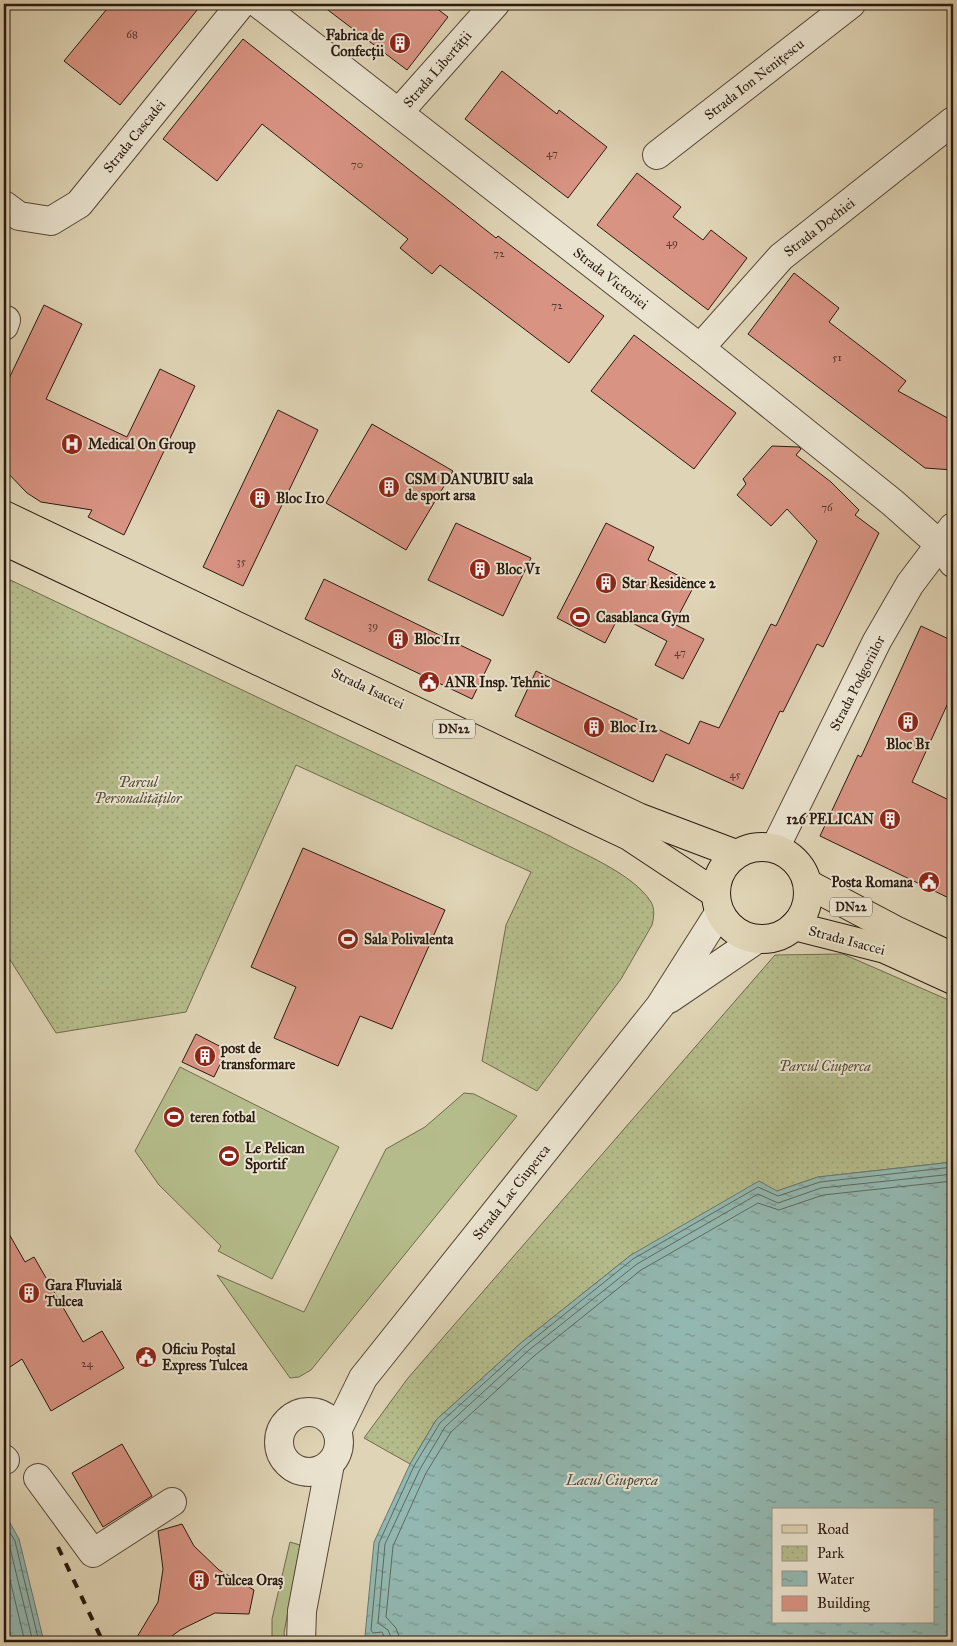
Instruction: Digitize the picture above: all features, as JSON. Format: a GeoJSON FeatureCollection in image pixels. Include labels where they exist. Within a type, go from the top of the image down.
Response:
{"type":"FeatureCollection","features":[{"type":"Feature","properties":{"kind":"main road","name":"Strada Isaccei"},"geometry":{"type":"LineString","coordinates":[[4,515],[638,817],[736,854]]}},
{"type":"Feature","properties":{"kind":"main road","name":"Strada Isaccei"},"geometry":{"type":"LineString","coordinates":[[4,541],[629,836],[717,903],[729,926],[742,935],[757,939],[771,938],[783,934],[794,926],[806,907],[808,884],[895,930],[953,957]]}},
{"type":"Feature","properties":{"kind":"main road"},"geometry":{"type":"LineString","coordinates":[[717,903],[717,878],[724,864],[736,854],[757,846],[775,848],[795,860],[803,871],[808,884]]}},
{"type":"Feature","properties":{"kind":"main road","name":"Strada Isaccei"},"geometry":{"type":"LineString","coordinates":[[794,926],[885,949],[953,980]]}},
{"type":"Feature","properties":{"kind":"street","name":"Strada Cascadei"},"geometry":{"type":"LineString","coordinates":[[4,205],[19,216],[51,221],[79,204],[241,4]]}},
{"type":"Feature","properties":{"kind":"street","name":"Strada Victoriei"},"geometry":{"type":"LineString","coordinates":[[259,4],[700,348],[885,497],[948,545]]}},
{"type":"Feature","properties":{"kind":"street","name":"Strada Libertății"},"geometry":{"type":"LineString","coordinates":[[399,112],[495,4]]}},
{"type":"Feature","properties":{"kind":"street","name":"Strada Ion Nenițescu"},"geometry":{"type":"LineString","coordinates":[[657,155],[851,4]]}},
{"type":"Feature","properties":{"kind":"street","name":"Strada Dochiei"},"geometry":{"type":"LineString","coordinates":[[700,348],[781,257],[953,121]]}},
{"type":"Feature","properties":{"kind":"street","name":"Strada Podgoriilor"},"geometry":{"type":"LineString","coordinates":[[775,848],[877,641],[910,584],[948,545]]}},
{"type":"Feature","properties":{"kind":"street","name":"Strada Lac Ciuperca"},"geometry":{"type":"LineString","coordinates":[[337,1431],[362,1378],[660,1006],[717,903]]}},
{"type":"Feature","properties":{"kind":"street","name":"Strada Lac Ciuperca"},"geometry":{"type":"LineString","coordinates":[[660,1006],[757,939]]}},
{"type":"Feature","properties":{"kind":"street","name":"Strada Lac Ciuperca"},"geometry":{"type":"LineString","coordinates":[[314,1413],[362,1378]]}},
{"type":"Feature","properties":{"kind":"street"},"geometry":{"type":"LineString","coordinates":[[301,1642],[302,1612],[319,1523],[330,1464],[338,1449],[337,1431],[324,1416],[305,1413],[288,1420],[279,1440],[279,1447],[285,1460],[304,1472],[319,1523]]}},
{"type":"Feature","properties":{"kind":"street"},"geometry":{"type":"LineString","coordinates":[[304,1472],[322,1469],[330,1464]]}},
{"type":"Feature","properties":{"kind":"street"},"geometry":{"type":"LineString","coordinates":[[38,1478],[93,1553],[172,1502]]}},
{"type":"Feature","properties":{"kind":"green space","name":"Parcul Personalităților"},"geometry":{"type":"Polygon","coordinates":[[[4,577],[550,836],[605,864],[632,882],[643,892],[653,907],[652,925],[621,979],[537,1091],[482,1061],[506,925],[531,872],[296,765],[186,1012],[56,1033],[4,950],[4,577]]]}},
{"type":"Feature","properties":{"kind":"green space","name":"Parcul Ciuperca"},"geometry":{"type":"Polygon","coordinates":[[[843,954],[953,1002],[953,1162],[818,1177],[777,1191],[631,1255],[522,1342],[436,1420],[410,1464],[364,1438],[408,1378],[775,955],[843,954]]]}},
{"type":"Feature","properties":{"kind":"green space"},"geometry":{"type":"Polygon","coordinates":[[[180,1067],[339,1147],[272,1279],[218,1251],[221,1246],[159,1185],[135,1151],[180,1067]]]}},
{"type":"Feature","properties":{"kind":"green space"},"geometry":{"type":"Polygon","coordinates":[[[464,1093],[474,1094],[517,1116],[311,1370],[299,1377],[290,1378],[217,1275],[304,1312],[386,1149],[425,1127],[464,1093]]]}},
{"type":"Feature","properties":{"kind":"green space"},"geometry":{"type":"Polygon","coordinates":[[[290,1542],[300,1545],[284,1633],[285,1642],[272,1642],[272,1619],[290,1542]]]}},
{"type":"Feature","properties":{"kind":"water","name":"Lacul Ciuperca"},"geometry":{"type":"Polygon","coordinates":[[[953,1162],[953,1642],[383,1642],[379,1636],[367,1642],[365,1636],[374,1542],[410,1464],[436,1420],[522,1342],[631,1255],[759,1181],[777,1191],[818,1177],[953,1162]]]}},
{"type":"Feature","properties":{"kind":"water"},"geometry":{"type":"Polygon","coordinates":[[[4,1512],[19,1539],[44,1642],[4,1642],[4,1512]]]}},
{"type":"Feature","properties":{"kind":"building"},"geometry":{"type":"Polygon","coordinates":[[[111,4],[202,4],[120,105],[64,61],[111,4]]]}},
{"type":"Feature","properties":{"kind":"building","name":"Fabrica de Confecții"},"geometry":{"type":"Polygon","coordinates":[[[320,4],[431,4],[448,17],[407,70],[320,4]]]}},
{"type":"Feature","properties":{"kind":"building"},"geometry":{"type":"Polygon","coordinates":[[[243,39],[496,238],[498,236],[604,316],[569,363],[440,265],[432,274],[400,248],[408,239],[262,124],[217,181],[163,139],[243,39]]]}},
{"type":"Feature","properties":{"kind":"building"},"geometry":{"type":"Polygon","coordinates":[[[502,71],[557,114],[559,110],[607,147],[568,198],[465,119],[502,71]]]}},
{"type":"Feature","properties":{"kind":"building"},"geometry":{"type":"Polygon","coordinates":[[[637,173],[681,207],[673,217],[703,240],[711,230],[747,258],[708,310],[597,225],[637,173]]]}},
{"type":"Feature","properties":{"kind":"building"},"geometry":{"type":"Polygon","coordinates":[[[794,273],[839,308],[829,322],[906,381],[898,391],[953,421],[953,470],[925,468],[748,334],[794,273]]]}},
{"type":"Feature","properties":{"kind":"building"},"geometry":{"type":"Polygon","coordinates":[[[44,305],[82,324],[46,399],[127,437],[160,369],[195,386],[124,535],[88,517],[92,510],[41,502],[27,493],[4,469],[4,389],[44,305]]]}},
{"type":"Feature","properties":{"kind":"building"},"geometry":{"type":"Polygon","coordinates":[[[634,335],[736,413],[694,469],[591,391],[634,335]]]}},
{"type":"Feature","properties":{"kind":"building","name":"Bloc I10"},"geometry":{"type":"Polygon","coordinates":[[[278,410],[318,430],[243,586],[203,567],[278,410]]]}},
{"type":"Feature","properties":{"kind":"building","name":"CSM DANUBIU sala de sport arsa"},"geometry":{"type":"Polygon","coordinates":[[[372,424],[453,471],[406,550],[326,503],[372,424]]]}},
{"type":"Feature","properties":{"kind":"building"},"geometry":{"type":"Polygon","coordinates":[[[772,446],[799,447],[801,449],[796,455],[831,482],[859,510],[855,515],[879,533],[823,647],[817,644],[783,712],[780,711],[743,789],[666,754],[653,782],[515,716],[536,671],[689,744],[700,721],[719,728],[771,624],[776,626],[817,541],[787,509],[771,526],[737,495],[746,484],[743,479],[772,446]]]}},
{"type":"Feature","properties":{"kind":"building","name":"Bloc V1"},"geometry":{"type":"Polygon","coordinates":[[[456,523],[531,558],[503,616],[428,580],[456,523]]]}},
{"type":"Feature","properties":{"kind":"building"},"geometry":{"type":"Polygon","coordinates":[[[606,523],[654,547],[648,560],[695,584],[674,624],[704,639],[683,679],[655,665],[667,641],[619,616],[605,643],[557,618],[606,523]]]}},
{"type":"Feature","properties":{"kind":"building","name":"Bloc I11"},"geometry":{"type":"Polygon","coordinates":[[[324,579],[491,660],[472,699],[305,619],[324,579]]]}},
{"type":"Feature","properties":{"kind":"building"},"geometry":{"type":"Polygon","coordinates":[[[921,626],[953,641],[953,692],[912,782],[953,802],[953,900],[820,836],[858,755],[861,757],[921,626]]]}},
{"type":"Feature","properties":{"kind":"building","name":"Sala Polivalenta"},"geometry":{"type":"Polygon","coordinates":[[[303,848],[445,910],[392,1029],[360,1016],[338,1066],[274,1038],[296,987],[251,967],[303,848]]]}},
{"type":"Feature","properties":{"kind":"building","name":"post de transformare"},"geometry":{"type":"Polygon","coordinates":[[[196,1034],[227,1050],[214,1077],[182,1062],[196,1034]]]}},
{"type":"Feature","properties":{"kind":"building"},"geometry":{"type":"Polygon","coordinates":[[[4,1225],[25,1262],[34,1257],[83,1342],[102,1331],[124,1368],[51,1411],[22,1359],[4,1371],[4,1225]]]}},
{"type":"Feature","properties":{"kind":"building"},"geometry":{"type":"Polygon","coordinates":[[[122,1444],[152,1496],[103,1527],[72,1473],[122,1444]]]}},
{"type":"Feature","properties":{"kind":"building","name":"Tulcea Oraș"},"geometry":{"type":"Polygon","coordinates":[[[182,1524],[194,1546],[219,1570],[254,1590],[249,1614],[215,1613],[180,1630],[164,1642],[134,1642],[158,1602],[163,1569],[158,1531],[182,1524]]]}},
{"type":"Feature","properties":{"kind":"railway"},"geometry":{"type":"LineString","coordinates":[[58,1547],[103,1642]]}},
{"type":"Feature","properties":{"kind":"place","name":"Fabrica de Confecții"},"geometry":{"type":"Point","coordinates":[400,43]}},
{"type":"Feature","properties":{"kind":"place","name":"Medical On Group"},"geometry":{"type":"Point","coordinates":[72,444]}},
{"type":"Feature","properties":{"kind":"place","name":"CSM DANUBIU sala de sport arsa"},"geometry":{"type":"Point","coordinates":[389,487]}},
{"type":"Feature","properties":{"kind":"place","name":"Bloc I10"},"geometry":{"type":"Point","coordinates":[260,498]}},
{"type":"Feature","properties":{"kind":"place","name":"Bloc V1"},"geometry":{"type":"Point","coordinates":[480,569]}},
{"type":"Feature","properties":{"kind":"place","name":"Star Residence 2"},"geometry":{"type":"Point","coordinates":[606,583]}},
{"type":"Feature","properties":{"kind":"place","name":"Casablanca Gym"},"geometry":{"type":"Point","coordinates":[580,617]}},
{"type":"Feature","properties":{"kind":"place","name":"Bloc I11"},"geometry":{"type":"Point","coordinates":[398,639]}},
{"type":"Feature","properties":{"kind":"place","name":"ANR Insp. Tehnic"},"geometry":{"type":"Point","coordinates":[429,682]}},
{"type":"Feature","properties":{"kind":"place","name":"Bloc B1"},"geometry":{"type":"Point","coordinates":[908,722]}},
{"type":"Feature","properties":{"kind":"place","name":"Bloc I12"},"geometry":{"type":"Point","coordinates":[594,727]}},
{"type":"Feature","properties":{"kind":"place","name":"126 PELICAN"},"geometry":{"type":"Point","coordinates":[890,819]}},
{"type":"Feature","properties":{"kind":"place","name":"Posta Romana"},"geometry":{"type":"Point","coordinates":[929,882]}},
{"type":"Feature","properties":{"kind":"place","name":"Sala Polivalenta"},"geometry":{"type":"Point","coordinates":[348,939]}},
{"type":"Feature","properties":{"kind":"place","name":"post de transformare"},"geometry":{"type":"Point","coordinates":[205,1056]}},
{"type":"Feature","properties":{"kind":"place","name":"teren fotbal"},"geometry":{"type":"Point","coordinates":[174,1117]}},
{"type":"Feature","properties":{"kind":"place","name":"Le Pelican Sportif"},"geometry":{"type":"Point","coordinates":[229,1156]}},
{"type":"Feature","properties":{"kind":"place","name":"Gara Fluvială Tulcea"},"geometry":{"type":"Point","coordinates":[29,1293]}},
{"type":"Feature","properties":{"kind":"place","name":"Oficiu Poștal Express Tulcea"},"geometry":{"type":"Point","coordinates":[146,1357]}},
{"type":"Feature","properties":{"kind":"place","name":"Tulcea Oraș"},"geometry":{"type":"Point","coordinates":[199,1580]}}]}
